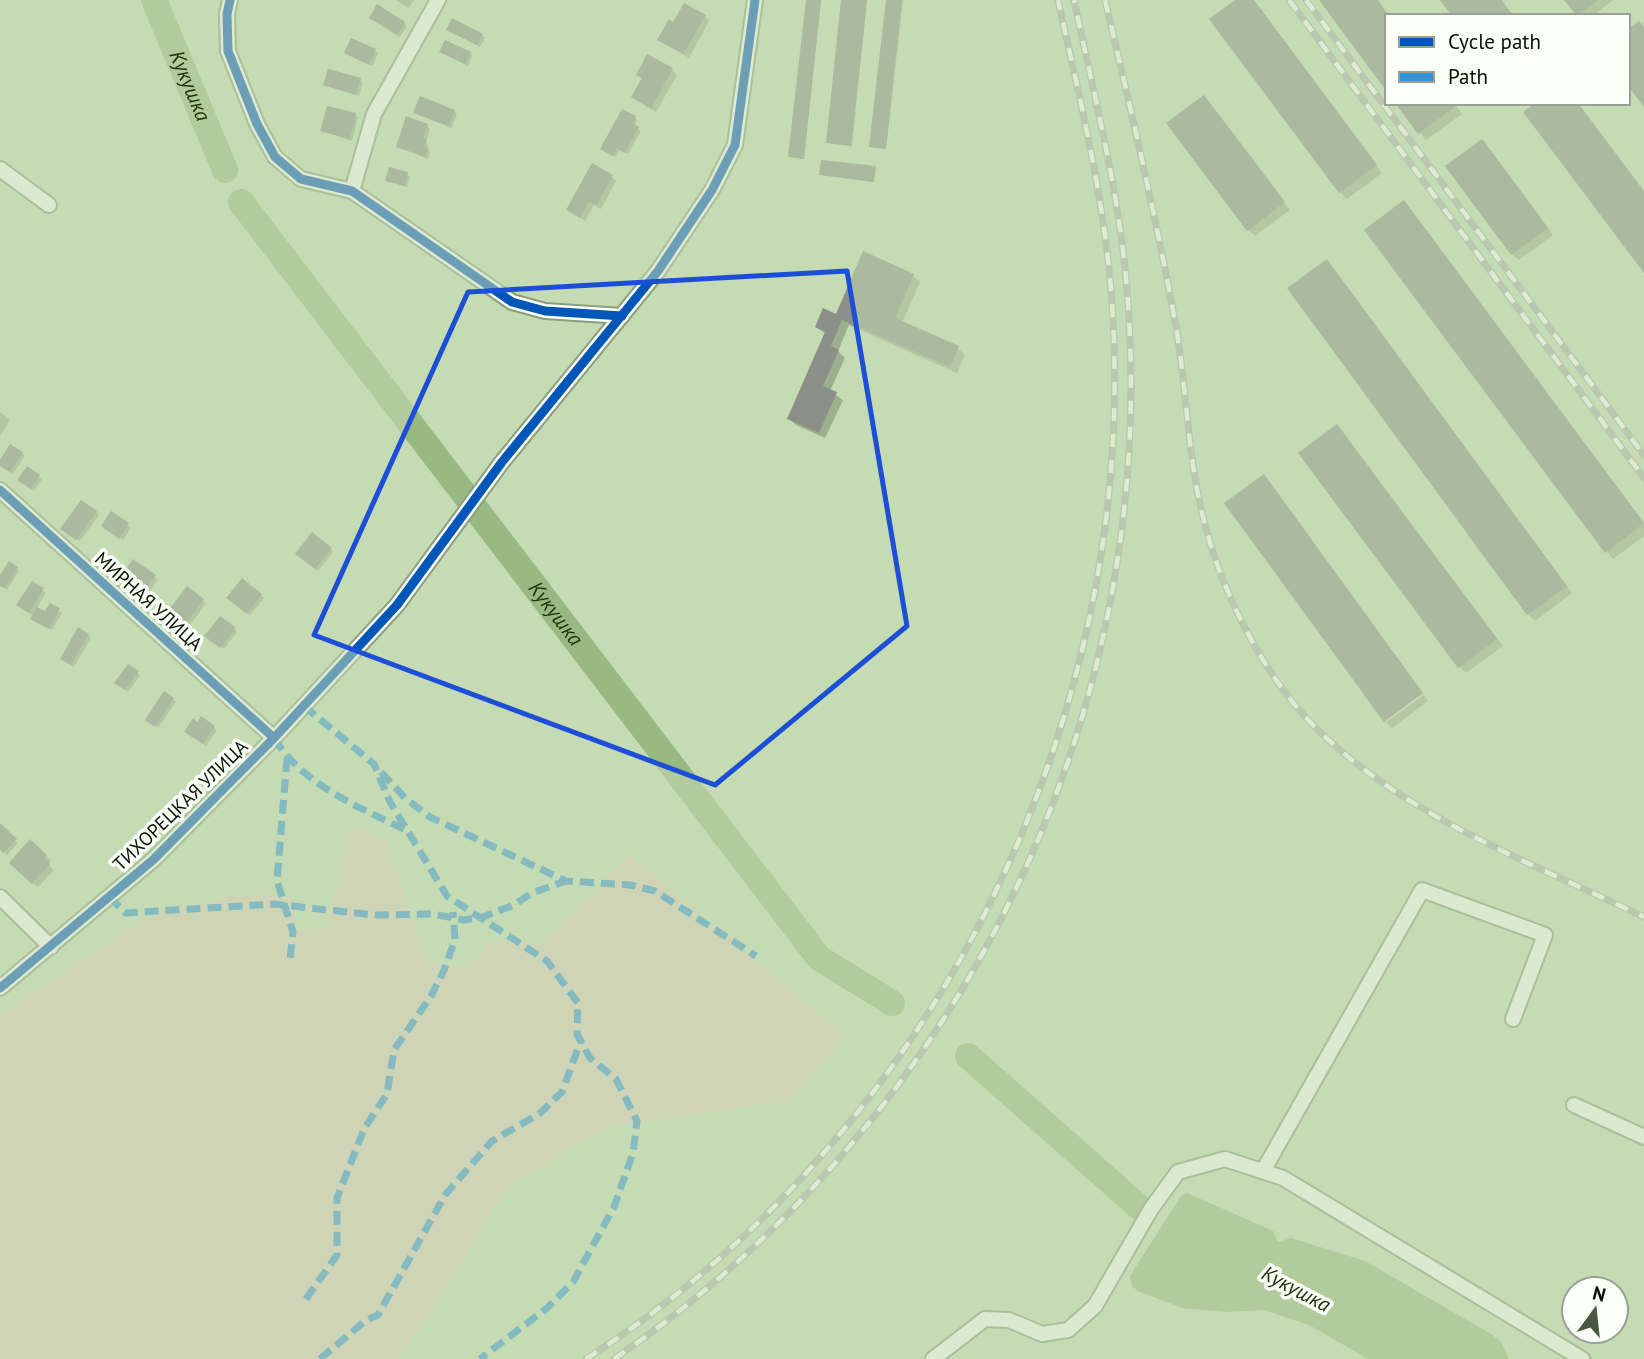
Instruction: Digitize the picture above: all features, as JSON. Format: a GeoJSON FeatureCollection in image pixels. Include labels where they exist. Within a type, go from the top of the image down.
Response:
{"type":"FeatureCollection","features":[{"type":"Feature","properties":{"kind":"street"},"geometry":{"type":"LineString","coordinates":[[230,0],[227,14],[228,51],[257,124],[275,157],[301,179],[352,191],[512,302],[545,311],[622,316],[658,271],[712,190],[735,145],[755,0]]}},
{"type":"Feature","properties":{"kind":"street"},"geometry":{"type":"LineString","coordinates":[[352,191],[374,114],[438,0]]}},
{"type":"Feature","properties":{"kind":"street"},"geometry":{"type":"LineString","coordinates":[[0,169],[49,205]]}},
{"type":"Feature","properties":{"kind":"street","name":"ТИХОРЕЦКАЯ УЛИЦА"},"geometry":{"type":"LineString","coordinates":[[0,989],[153,860],[274,738],[397,605],[502,462],[622,316]]}},
{"type":"Feature","properties":{"kind":"street","name":"МИРНАЯ УЛИЦА"},"geometry":{"type":"LineString","coordinates":[[0,489],[274,738]]}},
{"type":"Feature","properties":{"kind":"street"},"geometry":{"type":"LineString","coordinates":[[1263,1171],[1422,890],[1545,935],[1513,1018]]}},
{"type":"Feature","properties":{"kind":"street"},"geometry":{"type":"LineString","coordinates":[[0,897],[51,947]]}},
{"type":"Feature","properties":{"kind":"street"},"geometry":{"type":"LineString","coordinates":[[1574,1105],[1644,1138]]}},
{"type":"Feature","properties":{"kind":"street"},"geometry":{"type":"LineString","coordinates":[[933,1359],[985,1318],[1010,1320],[1042,1334],[1068,1330],[1095,1306],[1151,1209],[1178,1172],[1225,1159],[1283,1178],[1582,1359]]}},
{"type":"Feature","properties":{"kind":"highlighted area"},"geometry":{"type":"Polygon","coordinates":[[[847,271],[907,626],[715,785],[314,635],[468,292],[847,271]]]}},
{"type":"Feature","properties":{"kind":"shaded area"},"geometry":{"type":"Polygon","coordinates":[[[352,827],[385,838],[427,963],[469,967],[490,941],[542,944],[629,855],[846,1036],[790,1100],[607,1127],[508,1186],[407,1349],[394,1359],[0,1359],[0,1014],[144,918],[238,894],[291,895],[296,932],[326,927],[352,827]]]}},
{"type":"Feature","properties":{"kind":"water"},"geometry":{"type":"Polygon","coordinates":[[[1187,1193],[1273,1231],[1278,1242],[1291,1238],[1365,1261],[1491,1334],[1501,1342],[1509,1359],[1368,1359],[1309,1325],[1264,1310],[1226,1312],[1182,1308],[1138,1291],[1132,1286],[1130,1276],[1181,1196],[1187,1193]]]}},
{"type":"Feature","properties":{"kind":"building"},"geometry":{"type":"Polygon","coordinates":[[[806,0],[821,0],[804,159],[788,157],[806,0]]]}},
{"type":"Feature","properties":{"kind":"building"},"geometry":{"type":"Polygon","coordinates":[[[841,0],[867,0],[851,146],[826,143],[841,0]]]}},
{"type":"Feature","properties":{"kind":"building"},"geometry":{"type":"Polygon","coordinates":[[[886,0],[902,0],[886,149],[869,147],[886,0]]]}},
{"type":"Feature","properties":{"kind":"building"},"geometry":{"type":"Polygon","coordinates":[[[1235,0],[1254,0],[1377,165],[1339,193],[1209,19],[1235,0]]]}},
{"type":"Feature","properties":{"kind":"building"},"geometry":{"type":"Polygon","coordinates":[[[1319,0],[1378,0],[1388,14],[1385,14],[1385,89],[1319,0]]]}},
{"type":"Feature","properties":{"kind":"building"},"geometry":{"type":"Polygon","coordinates":[[[1440,0],[1502,0],[1512,14],[1450,14],[1440,0]]]}},
{"type":"Feature","properties":{"kind":"building"},"geometry":{"type":"Polygon","coordinates":[[[1564,0],[1598,0],[1580,14],[1575,14],[1564,0]]]}},
{"type":"Feature","properties":{"kind":"building"},"geometry":{"type":"Polygon","coordinates":[[[684,3],[706,15],[683,54],[657,40],[669,19],[673,22],[684,3]]]}},
{"type":"Feature","properties":{"kind":"building"},"geometry":{"type":"Polygon","coordinates":[[[377,4],[405,22],[397,35],[369,18],[377,4]]]}},
{"type":"Feature","properties":{"kind":"building"},"geometry":{"type":"Polygon","coordinates":[[[452,18],[483,34],[477,45],[446,30],[452,18]]]}},
{"type":"Feature","properties":{"kind":"building"},"geometry":{"type":"Polygon","coordinates":[[[1639,21],[1644,27],[1644,107],[1630,89],[1630,28],[1639,21]]]}},
{"type":"Feature","properties":{"kind":"building"},"geometry":{"type":"Polygon","coordinates":[[[351,38],[376,49],[369,65],[344,53],[351,38]]]}},
{"type":"Feature","properties":{"kind":"building"},"geometry":{"type":"Polygon","coordinates":[[[445,40],[471,52],[465,64],[439,52],[445,40]]]}},
{"type":"Feature","properties":{"kind":"building"},"geometry":{"type":"Polygon","coordinates":[[[647,54],[673,68],[651,109],[631,97],[642,78],[636,75],[647,54]]]}},
{"type":"Feature","properties":{"kind":"building"},"geometry":{"type":"Polygon","coordinates":[[[328,69],[361,78],[356,95],[323,85],[328,69]]]}},
{"type":"Feature","properties":{"kind":"building"},"geometry":{"type":"Polygon","coordinates":[[[1204,95],[1285,202],[1247,231],[1166,123],[1204,95]]]}},
{"type":"Feature","properties":{"kind":"building"},"geometry":{"type":"Polygon","coordinates":[[[420,96],[455,110],[448,126],[413,113],[420,96]]]}},
{"type":"Feature","properties":{"kind":"building"},"geometry":{"type":"Polygon","coordinates":[[[1396,105],[1455,105],[1456,106],[1418,134],[1396,105]]]}},
{"type":"Feature","properties":{"kind":"building"},"geometry":{"type":"Polygon","coordinates":[[[1532,105],[1580,105],[1644,191],[1644,273],[1523,112],[1532,105]]]}},
{"type":"Feature","properties":{"kind":"building"},"geometry":{"type":"Polygon","coordinates":[[[327,106],[356,113],[350,139],[320,131],[327,106]]]}},
{"type":"Feature","properties":{"kind":"building"},"geometry":{"type":"Polygon","coordinates":[[[622,109],[636,116],[632,123],[639,127],[625,153],[617,148],[613,156],[600,149],[622,109]]]}},
{"type":"Feature","properties":{"kind":"building"},"geometry":{"type":"Polygon","coordinates":[[[406,116],[428,124],[423,138],[427,139],[425,157],[396,147],[406,116]]]}},
{"type":"Feature","properties":{"kind":"building"},"geometry":{"type":"Polygon","coordinates":[[[1482,139],[1548,228],[1511,255],[1445,166],[1482,139]]]}},
{"type":"Feature","properties":{"kind":"building"},"geometry":{"type":"Polygon","coordinates":[[[821,160],[876,166],[874,182],[819,175],[821,160]]]}},
{"type":"Feature","properties":{"kind":"building"},"geometry":{"type":"Polygon","coordinates":[[[592,163],[613,175],[596,205],[589,201],[580,218],[566,210],[592,163]]]}},
{"type":"Feature","properties":{"kind":"building"},"geometry":{"type":"Polygon","coordinates":[[[389,167],[408,172],[405,186],[385,181],[389,167]]]}},
{"type":"Feature","properties":{"kind":"building"},"geometry":{"type":"Polygon","coordinates":[[[1404,200],[1644,523],[1605,553],[1364,230],[1404,200]]]}},
{"type":"Feature","properties":{"kind":"building"},"geometry":{"type":"Polygon","coordinates":[[[863,251],[914,274],[895,318],[959,346],[950,367],[842,320],[831,346],[839,350],[823,386],[837,392],[819,433],[787,419],[825,332],[815,327],[823,308],[836,314],[863,251]]]}},
{"type":"Feature","properties":{"kind":"building"},"geometry":{"type":"Polygon","coordinates":[[[1327,259],[1567,586],[1527,615],[1287,288],[1327,259]]]}},
{"type":"Feature","properties":{"kind":"building"},"geometry":{"type":"Polygon","coordinates":[[[1337,424],[1497,639],[1458,668],[1298,453],[1337,424]]]}},
{"type":"Feature","properties":{"kind":"building"},"geometry":{"type":"Polygon","coordinates":[[[10,444],[23,452],[10,472],[0,466],[0,460],[10,444]]]}},
{"type":"Feature","properties":{"kind":"building"},"geometry":{"type":"Polygon","coordinates":[[[27,466],[40,475],[31,489],[17,480],[27,466]]]}},
{"type":"Feature","properties":{"kind":"building"},"geometry":{"type":"Polygon","coordinates":[[[1264,474],[1423,693],[1384,722],[1224,503],[1264,474]]]}},
{"type":"Feature","properties":{"kind":"building"},"geometry":{"type":"Polygon","coordinates":[[[81,500],[97,511],[76,540],[60,529],[81,500]]]}},
{"type":"Feature","properties":{"kind":"building"},"geometry":{"type":"Polygon","coordinates":[[[111,511],[129,523],[119,539],[101,526],[111,511]]]}},
{"type":"Feature","properties":{"kind":"building"},"geometry":{"type":"Polygon","coordinates":[[[312,532],[332,548],[315,569],[295,554],[312,532]]]}},
{"type":"Feature","properties":{"kind":"building"},"geometry":{"type":"Polygon","coordinates":[[[133,559],[156,575],[140,598],[125,586],[131,578],[123,573],[133,559]]]}},
{"type":"Feature","properties":{"kind":"building"},"geometry":{"type":"Polygon","coordinates":[[[9,561],[18,567],[4,588],[0,586],[0,575],[9,561]]]}},
{"type":"Feature","properties":{"kind":"building"},"geometry":{"type":"Polygon","coordinates":[[[242,578],[262,594],[247,614],[226,598],[242,578]]]}},
{"type":"Feature","properties":{"kind":"building"},"geometry":{"type":"Polygon","coordinates":[[[32,581],[44,588],[29,613],[16,605],[32,581]]]}},
{"type":"Feature","properties":{"kind":"building"},"geometry":{"type":"Polygon","coordinates":[[[187,586],[204,599],[183,627],[166,614],[187,586]]]}},
{"type":"Feature","properties":{"kind":"building"},"geometry":{"type":"Polygon","coordinates":[[[50,603],[60,608],[49,629],[30,619],[37,607],[45,611],[50,603]]]}},
{"type":"Feature","properties":{"kind":"building"},"geometry":{"type":"Polygon","coordinates":[[[220,616],[236,628],[220,648],[204,636],[220,616]]]}},
{"type":"Feature","properties":{"kind":"building"},"geometry":{"type":"Polygon","coordinates":[[[78,627],[89,634],[71,665],[60,659],[78,627]]]}},
{"type":"Feature","properties":{"kind":"building"},"geometry":{"type":"Polygon","coordinates":[[[128,664],[139,671],[125,690],[114,683],[128,664]]]}},
{"type":"Feature","properties":{"kind":"building"},"geometry":{"type":"Polygon","coordinates":[[[164,691],[174,698],[155,727],[145,720],[164,691]]]}},
{"type":"Feature","properties":{"kind":"building"},"geometry":{"type":"Polygon","coordinates":[[[201,716],[215,726],[203,744],[184,732],[193,718],[197,722],[201,716]]]}},
{"type":"Feature","properties":{"kind":"building"},"geometry":{"type":"Polygon","coordinates":[[[0,823],[17,839],[3,853],[0,850],[0,823]]]}},
{"type":"Feature","properties":{"kind":"building"},"geometry":{"type":"Polygon","coordinates":[[[30,839],[47,855],[44,858],[50,864],[32,884],[9,863],[30,839]]]}},
{"type":"Feature","properties":{"kind":"waterway","name":"Кукушка"},"geometry":{"type":"LineString","coordinates":[[154,0],[225,170]]}},
{"type":"Feature","properties":{"kind":"waterway","name":"Кукушка"},"geometry":{"type":"LineString","coordinates":[[241,202],[819,958],[892,1003]]}},
{"type":"Feature","properties":{"kind":"waterway","name":"Кукушка"},"geometry":{"type":"LineString","coordinates":[[968,1056],[1139,1207]]}},
{"type":"Feature","properties":{"kind":"railway"},"geometry":{"type":"LineString","coordinates":[[586,1359],[711,1265],[822,1155],[916,1031],[994,896],[1053,751],[1093,600],[1113,446],[1111,290],[1107,253],[1089,144],[1058,0]]}},
{"type":"Feature","properties":{"kind":"railway"},"geometry":{"type":"LineString","coordinates":[[614,1359],[737,1262],[846,1151],[938,1027],[1014,893],[1072,750],[1111,600],[1129,446],[1127,289],[1123,252],[1105,143],[1074,0]]}},
{"type":"Feature","properties":{"kind":"railway"},"geometry":{"type":"LineString","coordinates":[[1105,0],[1168,286],[1179,348],[1192,457],[1206,530],[1228,593],[1260,654],[1278,683],[1320,732],[1393,790],[1474,837],[1644,917]]}},
{"type":"Feature","properties":{"kind":"railway"},"geometry":{"type":"LineString","coordinates":[[1289,0],[1644,478]]}},
{"type":"Feature","properties":{"kind":"railway"},"geometry":{"type":"LineString","coordinates":[[1306,0],[1644,455]]}},
{"type":"Feature","properties":{"kind":"marked path"},"geometry":{"type":"LineString","coordinates":[[304,706],[374,764],[390,802],[447,896],[547,961],[578,1003],[577,1034],[590,1058],[616,1079],[637,1121],[633,1153],[614,1207],[573,1282],[547,1308],[480,1359]]}},
{"type":"Feature","properties":{"kind":"marked path"},"geometry":{"type":"LineString","coordinates":[[274,738],[286,755],[334,794],[408,831]]}},
{"type":"Feature","properties":{"kind":"marked path"},"geometry":{"type":"LineString","coordinates":[[287,758],[277,881],[293,932],[290,960]]}},
{"type":"Feature","properties":{"kind":"marked path"},"geometry":{"type":"LineString","coordinates":[[381,772],[405,798],[430,817],[566,881],[630,885],[655,891],[756,956]]}},
{"type":"Feature","properties":{"kind":"marked path"},"geometry":{"type":"LineString","coordinates":[[109,897],[126,913],[274,904],[375,915],[433,914],[463,920],[480,918],[514,905],[532,893],[566,881]]}},
{"type":"Feature","properties":{"kind":"marked path"},"geometry":{"type":"LineString","coordinates":[[306,1299],[337,1255],[337,1198],[364,1129],[387,1094],[394,1050],[431,996],[444,970],[455,940],[453,912]]}},
{"type":"Feature","properties":{"kind":"marked path"},"geometry":{"type":"LineString","coordinates":[[320,1359],[365,1321],[378,1315],[445,1195],[492,1141],[539,1114],[562,1092],[581,1040]]}},
{"type":"Feature","properties":{"kind":"cycle path"},"geometry":{"type":"LineString","coordinates":[[230,0],[227,14],[228,51],[257,124],[275,157],[301,179],[352,191],[512,302],[545,311],[622,316]]}},
{"type":"Feature","properties":{"kind":"cycle path"},"geometry":{"type":"LineString","coordinates":[[0,988],[153,860],[274,738],[397,605],[502,462],[658,271],[712,190],[735,145],[755,0]]}},
{"type":"Feature","properties":{"kind":"cycle path"},"geometry":{"type":"LineString","coordinates":[[0,490],[274,738]]}}]}
